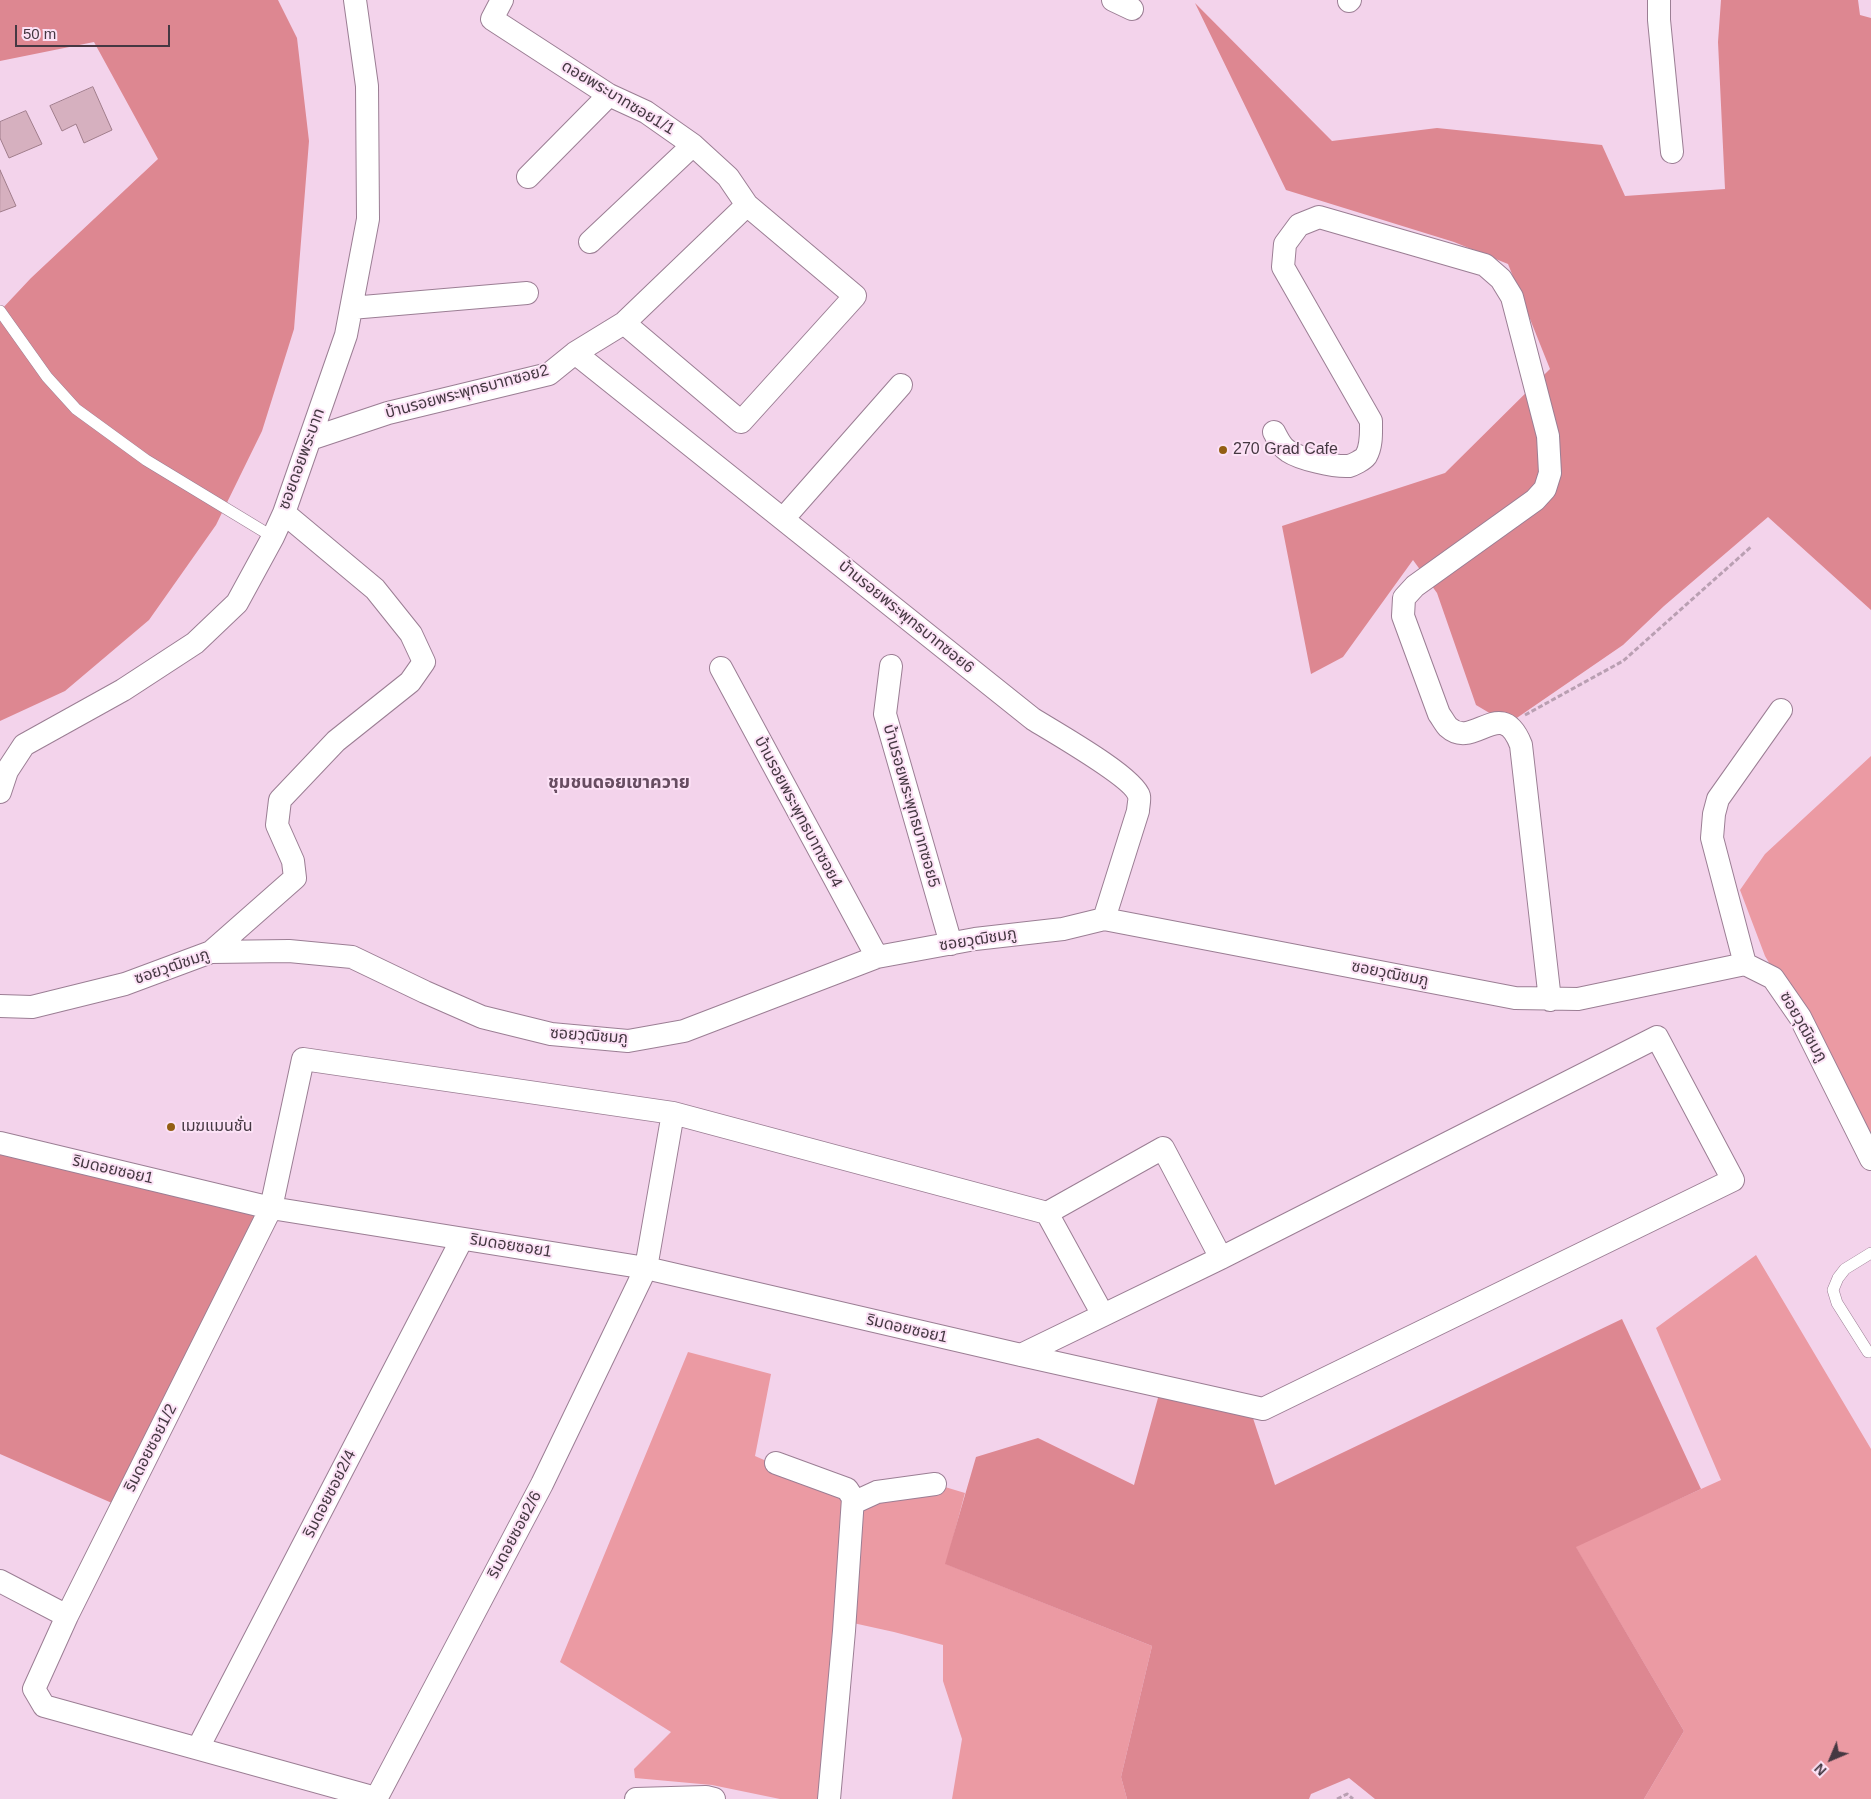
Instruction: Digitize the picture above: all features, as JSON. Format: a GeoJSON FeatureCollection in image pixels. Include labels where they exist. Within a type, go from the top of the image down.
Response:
{"type":"FeatureCollection","features":[{"type":"Feature","properties":{"kind":"street","name":"ซอยดอยพระบาท"},"geometry":{"type":"LineString","coordinates":[[0,792],[7,771],[24,745],[123,690],[195,643],[237,603],[273,537],[284,512],[346,335],[368,219],[367,86],[355,0]]}},
{"type":"Feature","properties":{"kind":"street","name":"ดอยพระบาทซอย1/1"},"geometry":{"type":"LineString","coordinates":[[502,0],[492,19],[609,95],[646,112],[693,145],[728,177],[747,205],[854,296],[741,422],[624,323]]}},
{"type":"Feature","properties":{"kind":"street"},"geometry":{"type":"LineString","coordinates":[[1659,0],[1659,20],[1672,152]]}},
{"type":"Feature","properties":{"kind":"street"},"geometry":{"type":"LineString","coordinates":[[528,177],[609,95]]}},
{"type":"Feature","properties":{"kind":"street"},"geometry":{"type":"LineString","coordinates":[[590,242],[693,145]]}},
{"type":"Feature","properties":{"kind":"street","name":"บ้านรอยพระพุทธบาทซอย2"},"geometry":{"type":"LineString","coordinates":[[310,439],[388,413],[550,374],[575,353],[624,323],[747,205]]}},
{"type":"Feature","properties":{"kind":"street"},"geometry":{"type":"LineString","coordinates":[[1274,432],[1283,447],[1289,452],[1337,466],[1351,466],[1365,456],[1371,442],[1371,421],[1283,267],[1285,244],[1299,225],[1319,217],[1485,265],[1502,279],[1512,297],[1548,436],[1550,473],[1545,489],[1535,500],[1415,586],[1404,598],[1402,616],[1439,714],[1448,728],[1460,732],[1470,732],[1493,723],[1508,724],[1516,731],[1521,745],[1550,1000]]}},
{"type":"Feature","properties":{"kind":"street"},"geometry":{"type":"LineString","coordinates":[[351,308],[527,293]]}},
{"type":"Feature","properties":{"kind":"street","name":"บ้านรอยพระพุทธบาทซอย6"},"geometry":{"type":"LineString","coordinates":[[575,353],[890,603],[1032,719],[1112,769],[1131,784],[1139,796],[1137,817],[1104,919]]}},
{"type":"Feature","properties":{"kind":"street"},"geometry":{"type":"LineString","coordinates":[[783,519],[901,385]]}},
{"type":"Feature","properties":{"kind":"street"},"geometry":{"type":"LineString","coordinates":[[211,952],[295,878],[293,860],[277,825],[280,800],[336,741],[410,682],[424,662],[411,634],[375,589],[284,512]]}},
{"type":"Feature","properties":{"kind":"street","name":"บ้านรอยพระพุทธบาทซอย5"},"geometry":{"type":"LineString","coordinates":[[891,666],[884,714],[951,944]]}},
{"type":"Feature","properties":{"kind":"street","name":"บ้านรอยพระพุทธบาทซอย4"},"geometry":{"type":"LineString","coordinates":[[721,668],[877,956]]}},
{"type":"Feature","properties":{"kind":"street"},"geometry":{"type":"LineString","coordinates":[[1745,964],[1712,838],[1714,814],[1718,799],[1781,710]]}},
{"type":"Feature","properties":{"kind":"street"},"geometry":{"type":"LineString","coordinates":[[0,748],[24,745]]}},
{"type":"Feature","properties":{"kind":"street","name":"ซอยวุฒิชมภู"},"geometry":{"type":"LineString","coordinates":[[0,1006],[32,1007],[125,984],[211,952],[289,951],[352,957],[482,1017],[551,1034],[628,1041],[684,1031],[877,956],[975,939],[1063,929],[1104,919],[1515,998],[1578,999],[1745,964],[1773,978],[1800,1017],[1871,1158]]}},
{"type":"Feature","properties":{"kind":"street","name":"ริมดอยซอย1"},"geometry":{"type":"LineString","coordinates":[[0,1143],[271,1208],[646,1268],[1263,1409],[1732,1180],[1657,1037],[1220,1258]]}},
{"type":"Feature","properties":{"kind":"street","name":"ริมดอยซอย1/2"},"geometry":{"type":"LineString","coordinates":[[198,1748],[44,1706],[34,1689],[67,1616],[271,1208],[303,1059],[673,1113]]}},
{"type":"Feature","properties":{"kind":"street"},"geometry":{"type":"LineString","coordinates":[[673,1113],[1047,1213],[1163,1148],[1220,1258],[1020,1355]]}},
{"type":"Feature","properties":{"kind":"street","name":"ริมดอยซอย2/6"},"geometry":{"type":"LineString","coordinates":[[376,1799],[542,1484],[646,1268],[673,1113]]}},
{"type":"Feature","properties":{"kind":"street"},"geometry":{"type":"LineString","coordinates":[[1047,1213],[1102,1316]]}},
{"type":"Feature","properties":{"kind":"street","name":"ริมดอยซอย2/4"},"geometry":{"type":"LineString","coordinates":[[198,1748],[462,1239]]}},
{"type":"Feature","properties":{"kind":"street"},"geometry":{"type":"LineString","coordinates":[[776,1463],[847,1489],[851,1493],[853,1503],[828,1799]]}},
{"type":"Feature","properties":{"kind":"street"},"geometry":{"type":"LineString","coordinates":[[853,1503],[877,1492],[935,1484]]}},
{"type":"Feature","properties":{"kind":"street"},"geometry":{"type":"LineString","coordinates":[[0,1581],[67,1616]]}},
{"type":"Feature","properties":{"kind":"street"},"geometry":{"type":"LineString","coordinates":[[198,1748],[376,1799]]}},
{"type":"Feature","properties":{"kind":"street"},"geometry":{"type":"LineString","coordinates":[[636,1799],[706,1797],[714,1799]]}},
{"type":"Feature","properties":{"kind":"lane"},"geometry":{"type":"LineString","coordinates":[[0,311],[47,377],[76,409],[146,460],[273,537]]}},
{"type":"Feature","properties":{"kind":"lane"},"geometry":{"type":"LineString","coordinates":[[1868,1352],[1837,1303],[1834,1290],[1838,1278],[1845,1269],[1871,1254]]}},
{"type":"Feature","properties":{"kind":"path"},"geometry":{"type":"LineString","coordinates":[[1508,724],[1624,661],[1752,546]]}},
{"type":"Feature","properties":{"kind":"path"},"geometry":{"type":"LineString","coordinates":[[1337,1799],[1347,1794],[1353,1799]]}},
{"type":"Feature","properties":{"kind":"shaded area"},"geometry":{"type":"Polygon","coordinates":[[[0,0],[278,0],[297,38],[309,141],[294,329],[262,431],[216,525],[149,620],[65,691],[0,721],[0,311],[31,278],[158,159],[94,42],[0,61],[0,0]]]}},
{"type":"Feature","properties":{"kind":"shaded area"},"geometry":{"type":"Polygon","coordinates":[[[1721,0],[1858,0],[1860,15],[1871,18],[1871,610],[1768,517],[1664,606],[1623,645],[1508,724],[1476,705],[1437,593],[1413,560],[1343,657],[1311,674],[1282,526],[1445,473],[1550,369],[1508,264],[1454,242],[1286,190],[1195,3],[1332,141],[1437,128],[1602,145],[1625,196],[1725,189],[1718,42],[1721,0]]]}},
{"type":"Feature","properties":{"kind":"shaded area"},"geometry":{"type":"Polygon","coordinates":[[[1871,756],[1871,1136],[1765,956],[1740,890],[1765,854],[1871,756]]]}},
{"type":"Feature","properties":{"kind":"shaded area"},"geometry":{"type":"Polygon","coordinates":[[[0,1143],[271,1208],[121,1507],[0,1454],[0,1143]]]}},
{"type":"Feature","properties":{"kind":"shaded area"},"geometry":{"type":"Polygon","coordinates":[[[1756,1255],[1871,1449],[1871,1799],[1644,1799],[1684,1731],[1575,1546],[1721,1480],[1656,1328],[1756,1255]]]}},
{"type":"Feature","properties":{"kind":"shaded area"},"geometry":{"type":"Polygon","coordinates":[[[1622,1319],[1701,1489],[1576,1547],[1684,1731],[1644,1799],[1375,1799],[1349,1778],[1311,1794],[1309,1799],[1127,1799],[1121,1777],[1152,1646],[945,1564],[976,1457],[1038,1438],[1134,1485],[1161,1387],[1249,1406],[1275,1485],[1622,1319]]]}},
{"type":"Feature","properties":{"kind":"shaded area"},"geometry":{"type":"Polygon","coordinates":[[[688,1352],[771,1374],[755,1456],[844,1495],[836,1640],[819,1799],[780,1799],[712,1785],[635,1778],[634,1769],[671,1732],[560,1662],[688,1352]]]}},
{"type":"Feature","properties":{"kind":"shaded area"},"geometry":{"type":"Polygon","coordinates":[[[935,1484],[965,1493],[946,1564],[1152,1646],[1121,1777],[1127,1799],[952,1799],[962,1739],[943,1681],[943,1645],[844,1621],[853,1503],[935,1484]]]}},
{"type":"Feature","properties":{"kind":"building"},"geometry":{"type":"Polygon","coordinates":[[[93,87],[112,130],[84,143],[76,124],[62,131],[50,106],[93,87]]]}},
{"type":"Feature","properties":{"kind":"building"},"geometry":{"type":"Polygon","coordinates":[[[26,111],[42,144],[9,158],[0,138],[0,122],[26,111]]]}},
{"type":"Feature","properties":{"kind":"building"},"geometry":{"type":"Polygon","coordinates":[[[0,170],[16,206],[0,212],[0,170]]]}},
{"type":"Feature","properties":{"kind":"place","name":"270 Grad Cafe"},"geometry":{"type":"Point","coordinates":[1223,450]}},
{"type":"Feature","properties":{"kind":"place","name":"เมฆแมนชั่น"},"geometry":{"type":"Point","coordinates":[171,1127]}},
{"type":"Feature","properties":{"kind":"district","name":"ชุมชนดอยเขาควาย"},"geometry":{"type":"Point","coordinates":[619,783]}}]}
